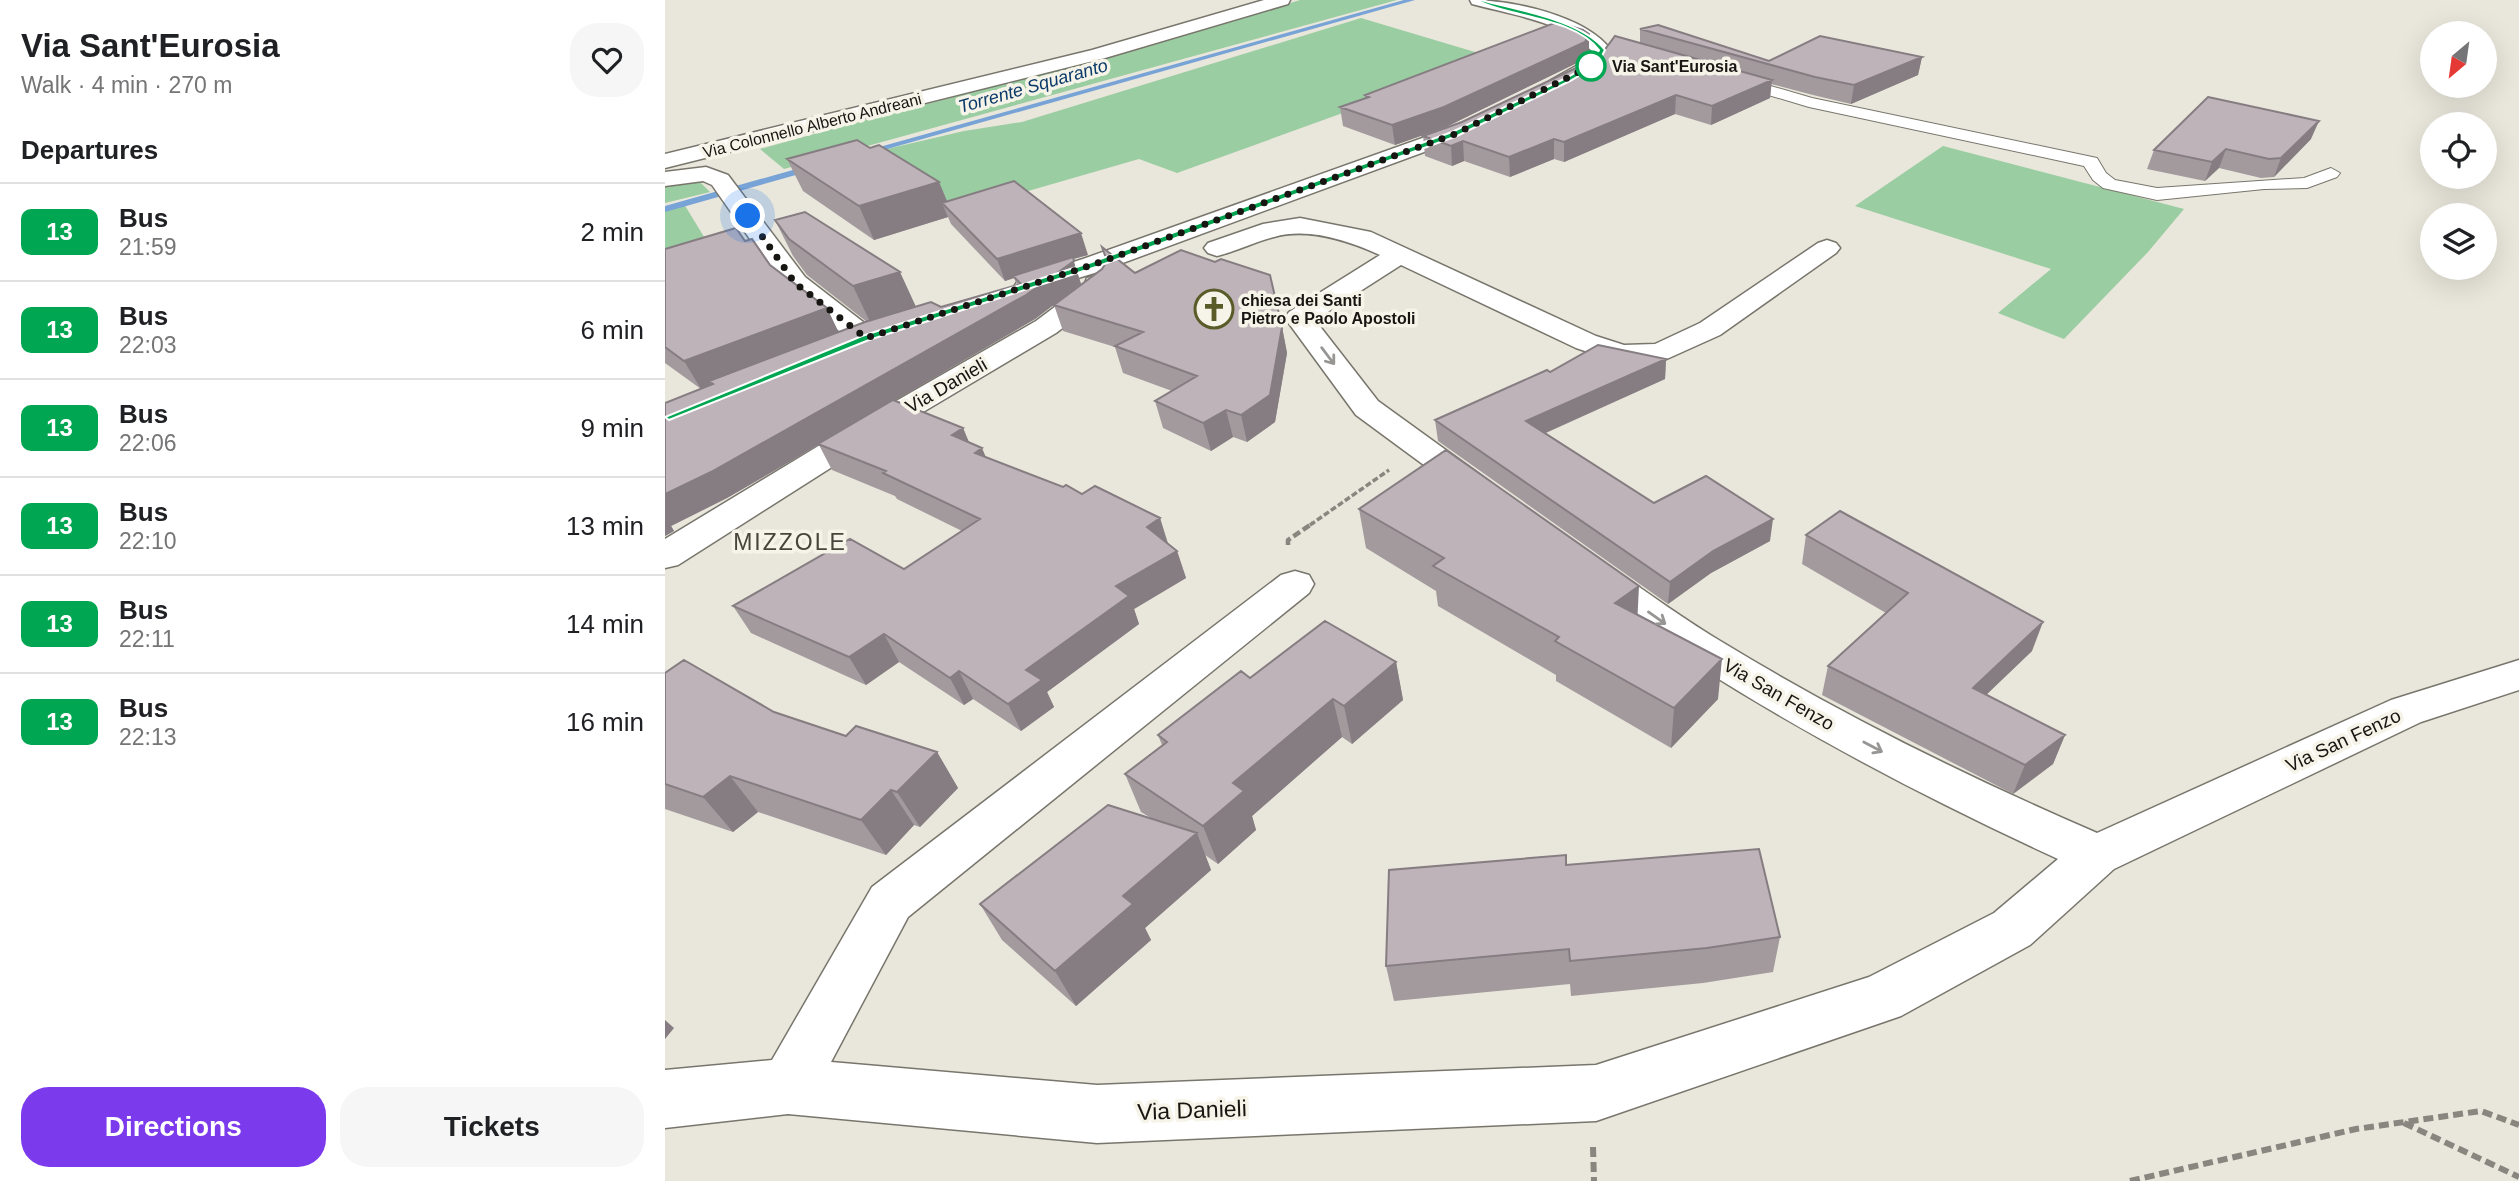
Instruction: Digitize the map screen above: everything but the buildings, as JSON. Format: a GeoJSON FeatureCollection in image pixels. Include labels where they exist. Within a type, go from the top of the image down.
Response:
{"type":"FeatureCollection","features":[{"type":"Feature","properties":{"kind":"street","name":"Via Colonnello Alberto Andreani"},"geometry":{"type":"LineString","coordinates":[[665,160],[1098,54],[1282,0]]}},
{"type":"Feature","properties":{"kind":"street"},"geometry":{"type":"LineString","coordinates":[[1478,0],[1576,30],[1594,40],[1602,50],[1595,64],[1534,97]]}},
{"type":"Feature","properties":{"kind":"street"},"geometry":{"type":"LineString","coordinates":[[1095,276],[1455,134],[1488,118]]}},
{"type":"Feature","properties":{"kind":"street"},"geometry":{"type":"LineString","coordinates":[[665,179],[706,174],[726,187],[795,283],[866,338]]}},
{"type":"Feature","properties":{"kind":"street"},"geometry":{"type":"LineString","coordinates":[[1190,257],[1272,229],[1300,225],[1362,237],[1586,342],[1621,354],[1660,353],[1710,330],[1827,248]]}},
{"type":"Feature","properties":{"kind":"street"},"geometry":{"type":"LineString","coordinates":[[1399,255],[1299,318],[1367,408],[1508,511]]}},
{"type":"Feature","properties":{"kind":"street"},"geometry":{"type":"LineString","coordinates":[[1004,293],[1095,276],[1138,274]]}},
{"type":"Feature","properties":{"kind":"street","name":"Via Danieli"},"geometry":{"type":"LineString","coordinates":[[665,556],[842,446],[1047,327],[1095,276]]}},
{"type":"Feature","properties":{"kind":"street","name":"Via San Fenzo"},"geometry":{"type":"LineString","coordinates":[[1563,551],[1711,655],[1851,735],[1968,797],[2097,855]]}},
{"type":"Feature","properties":{"kind":"street"},"geometry":{"type":"LineString","coordinates":[[788,1086],[890,902],[1291,562]]}},
{"type":"Feature","properties":{"kind":"street","name":"Via San Fenzo"},"geometry":{"type":"LineString","coordinates":[[1596,1094],[1882,998],[2012,929],[2097,855],[2406,711],[2519,675]]}},
{"type":"Feature","properties":{"kind":"street","name":"Via Danieli"},"geometry":{"type":"LineString","coordinates":[[665,1098],[788,1086],[1097,1114],[1596,1094]]}},
{"type":"Feature","properties":{"kind":"lane"},"geometry":{"type":"LineString","coordinates":[[1594,40],[1616,46]]}},
{"type":"Feature","properties":{"kind":"lane"},"geometry":{"type":"LineString","coordinates":[[1712,73],[1809,102],[2091,162],[2099,176],[2109,184],[2157,194],[2264,184],[2307,183],[2331,173]]}},
{"type":"Feature","properties":{"kind":"path"},"geometry":{"type":"LineString","coordinates":[[1291,562],[1421,448]]}},
{"type":"Feature","properties":{"kind":"path"},"geometry":{"type":"LineString","coordinates":[[2130,1181],[2355,1129],[2481,1111],[2519,1125]]}},
{"type":"Feature","properties":{"kind":"path"},"geometry":{"type":"LineString","coordinates":[[2404,1122],[2519,1177]]}},
{"type":"Feature","properties":{"kind":"green space"},"geometry":{"type":"Polygon","coordinates":[[[1300,0],[1397,0],[784,169],[760,149],[1166,41],[1300,0]]]}},
{"type":"Feature","properties":{"kind":"green space"},"geometry":{"type":"Polygon","coordinates":[[[1361,18],[1495,58],[1177,173],[1139,159],[955,212],[874,152],[964,131],[1022,122],[1361,18]]]}},
{"type":"Feature","properties":{"kind":"green space"},"geometry":{"type":"Polygon","coordinates":[[[1943,146],[2184,209],[2148,252],[2064,339],[1998,313],[2051,269],[1855,206],[1943,146]]]}},
{"type":"Feature","properties":{"kind":"green space"},"geometry":{"type":"Polygon","coordinates":[[[698,180],[710,192],[665,203],[665,183],[698,180]]]}},
{"type":"Feature","properties":{"kind":"green space"},"geometry":{"type":"Polygon","coordinates":[[[684,204],[712,250],[665,263],[665,211],[684,204]]]}},
{"type":"Feature","properties":{"kind":"waterway","name":"Torrente Squaranto"},"geometry":{"type":"LineString","coordinates":[[863,153],[1412,0]]}},
{"type":"Feature","properties":{"kind":"waterway","name":"Torrente Squaranto"},"geometry":{"type":"LineString","coordinates":[[665,209],[814,167]]}},
{"type":"Feature","properties":{"kind":"bus line","name":"13"},"geometry":{"type":"LineString","coordinates":[[665,417],[866,338],[1092,265],[1455,134],[1568,80],[1595,64],[1602,50],[1594,40],[1576,30],[1478,0]]}},
{"type":"Feature","properties":{"kind":"place","name":"Via Sant'Eurosia"},"geometry":{"type":"Point","coordinates":[1591,66]}},
{"type":"Feature","properties":{"kind":"place","name":"chiesa dei Santi Pietro e Paolo Apostoli"},"geometry":{"type":"Point","coordinates":[1214,309]}},
{"type":"Feature","properties":{"kind":"district","name":"MIZZOLE"},"geometry":{"type":"Point","coordinates":[790,542]}},
{"type":"Feature","properties":{"kind":"route"},"geometry":{"type":"LineString","coordinates":[[748,216],[795,283],[866,338],[1092,265],[1455,134],[1568,80],[1595,64],[1591,66]]}}]}
